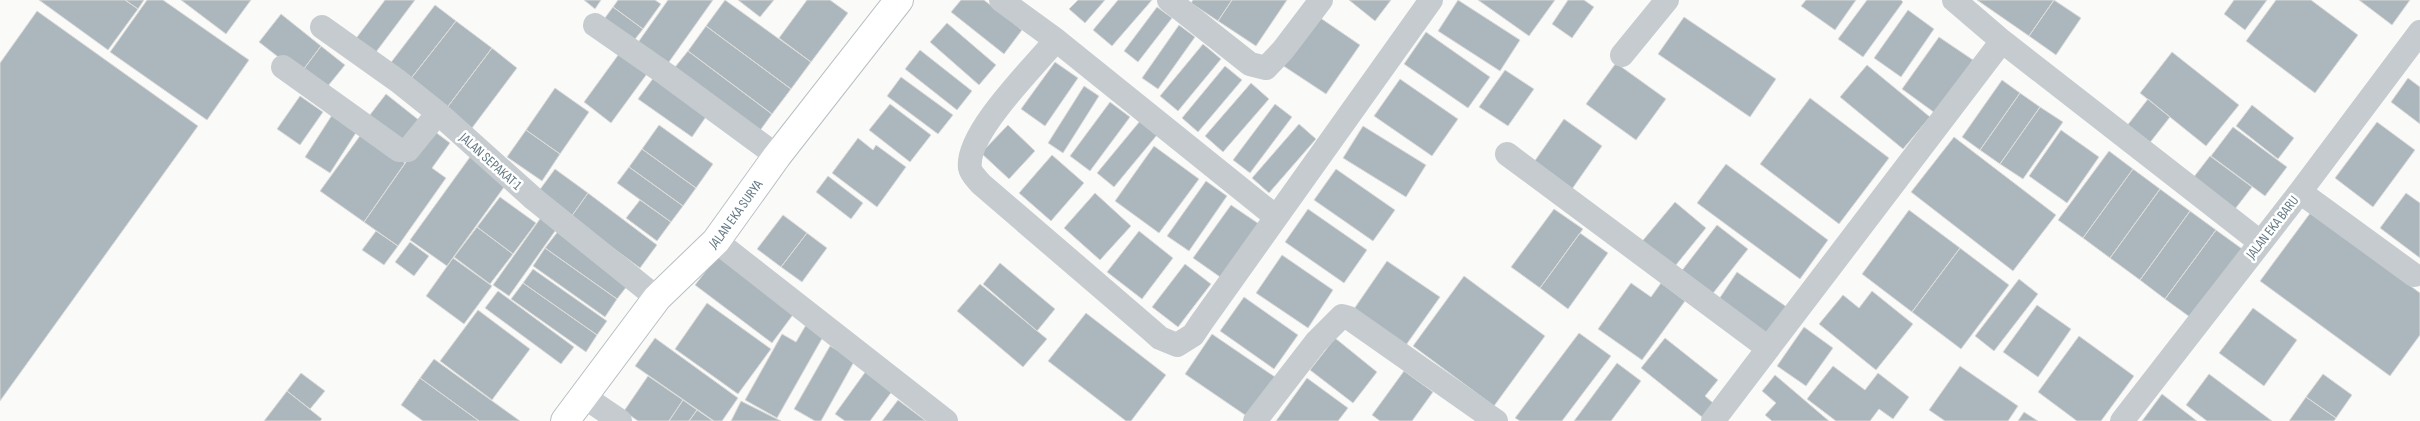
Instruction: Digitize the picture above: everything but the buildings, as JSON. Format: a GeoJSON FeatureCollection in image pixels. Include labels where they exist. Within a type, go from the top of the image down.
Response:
{"type":"FeatureCollection","features":[{"type":"Feature","properties":{"kind":"street","name":"JALAN EKA SURYA"},"geometry":{"type":"LineString","coordinates":[[565,421],[657,298],[716,241],[777,156],[899,0]]}},
{"type":"Feature","properties":{"kind":"street"},"geometry":{"type":"LineString","coordinates":[[1001,0],[1056,40],[1276,218]]}},
{"type":"Feature","properties":{"kind":"street"},"geometry":{"type":"LineString","coordinates":[[1169,0],[1250,64],[1266,68],[1283,50],[1321,0]]}},
{"type":"Feature","properties":{"kind":"street"},"geometry":{"type":"LineString","coordinates":[[1056,40],[985,124],[971,152],[970,169],[981,184],[1160,338],[1177,345],[1193,334],[1431,0]]}},
{"type":"Feature","properties":{"kind":"street"},"geometry":{"type":"LineString","coordinates":[[1622,55],[1667,0]]}},
{"type":"Feature","properties":{"kind":"street"},"geometry":{"type":"LineString","coordinates":[[1954,0],[2002,41],[2260,242]]}},
{"type":"Feature","properties":{"kind":"street"},"geometry":{"type":"LineString","coordinates":[[595,25],[777,156]]}},
{"type":"Feature","properties":{"kind":"street","name":"JALAN SEPAKAT 1"},"geometry":{"type":"LineString","coordinates":[[322,27],[398,81],[438,113],[534,199],[657,298]]}},
{"type":"Feature","properties":{"kind":"street"},"geometry":{"type":"LineString","coordinates":[[1713,421],[2002,41]]}},
{"type":"Feature","properties":{"kind":"street","name":"JALAN EKA BARU"},"geometry":{"type":"LineString","coordinates":[[2122,421],[2260,242],[2416,45]]}},
{"type":"Feature","properties":{"kind":"street"},"geometry":{"type":"LineString","coordinates":[[283,67],[399,150],[408,150],[438,113]]}},
{"type":"Feature","properties":{"kind":"street"},"geometry":{"type":"LineString","coordinates":[[1507,154],[1768,348]]}},
{"type":"Feature","properties":{"kind":"street"},"geometry":{"type":"LineString","coordinates":[[2300,192],[2414,275]]}},
{"type":"Feature","properties":{"kind":"street"},"geometry":{"type":"LineString","coordinates":[[716,241],[946,421]]}},
{"type":"Feature","properties":{"kind":"street"},"geometry":{"type":"LineString","coordinates":[[1255,421],[1316,342],[1342,316],[1349,318],[1496,421]]}},
{"type":"Feature","properties":{"kind":"street"},"geometry":{"type":"LineString","coordinates":[[583,396],[620,421]]}}]}
